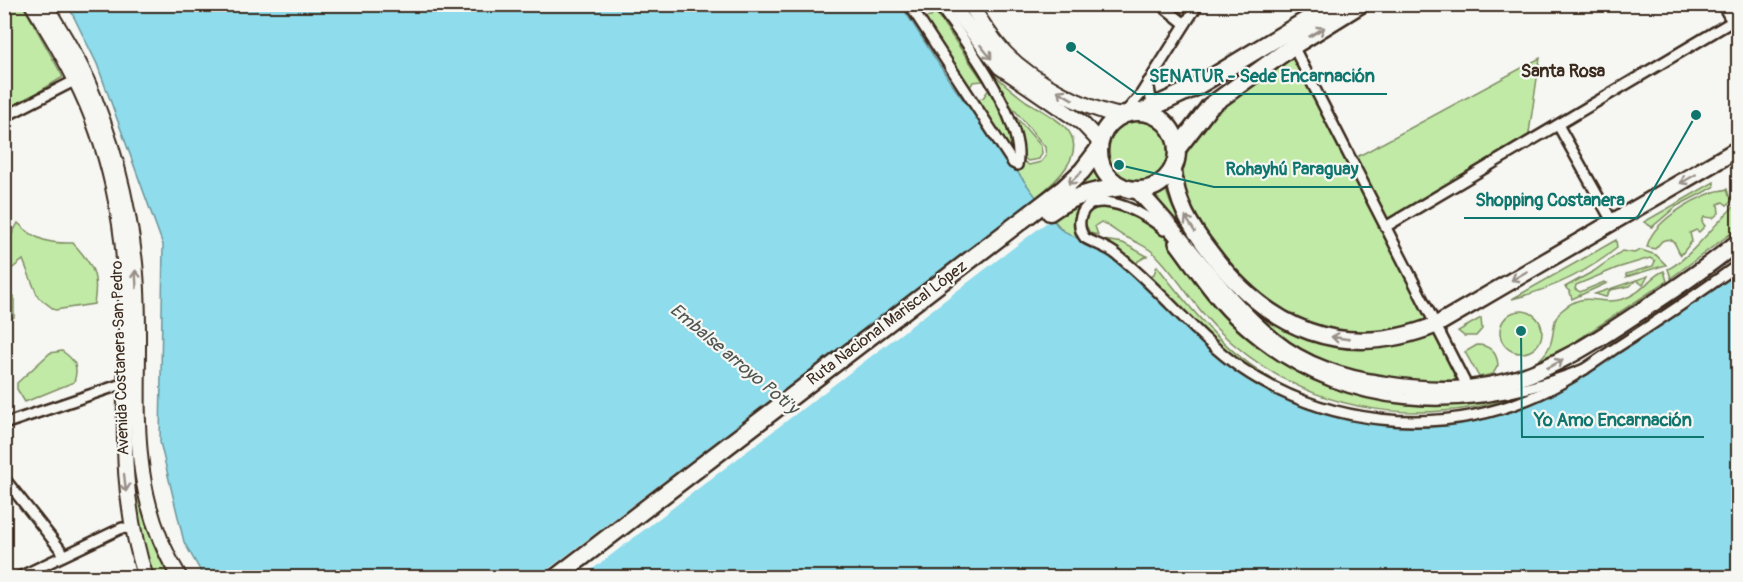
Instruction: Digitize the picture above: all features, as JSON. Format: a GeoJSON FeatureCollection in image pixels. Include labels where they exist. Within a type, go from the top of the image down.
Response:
{"type":"FeatureCollection","features":[{"type":"Feature","properties":{"kind":"highway"},"geometry":{"type":"LineString","coordinates":[[1122,114],[1152,112],[1333,4]]}},
{"type":"Feature","properties":{"kind":"highway"},"geometry":{"type":"LineString","coordinates":[[1173,167],[1177,149],[1210,106],[1293,46],[1361,4]]}},
{"type":"Feature","properties":{"kind":"highway"},"geometry":{"type":"LineString","coordinates":[[1152,112],[1172,131],[1177,149]]}},
{"type":"Feature","properties":{"kind":"highway","name":"Ruta Nacional Mariscal López"},"geometry":{"type":"LineString","coordinates":[[570,578],[1050,205],[1082,171],[1099,145],[1104,130],[1122,114]]}},
{"type":"Feature","properties":{"kind":"highway"},"geometry":{"type":"LineString","coordinates":[[1099,145],[1105,172],[1129,189]]}},
{"type":"Feature","properties":{"kind":"highway","name":"Ruta Nacional Mariscal López"},"geometry":{"type":"LineString","coordinates":[[555,578],[1050,205],[1080,195],[1159,184],[1173,167]]}},
{"type":"Feature","properties":{"kind":"main road","name":"Avenida Costanera San Pedro"},"geometry":{"type":"LineString","coordinates":[[32,4],[76,80],[102,146],[117,210],[126,298],[124,475],[132,529],[146,578]]}},
{"type":"Feature","properties":{"kind":"main road","name":"Avenida Costanera San Pedro"},"geometry":{"type":"LineString","coordinates":[[45,4],[84,74],[106,130],[120,180],[135,266],[135,400],[139,459],[151,511],[163,546],[180,578]]}},
{"type":"Feature","properties":{"kind":"main road"},"geometry":{"type":"LineString","coordinates":[[951,4],[1000,67],[1082,123],[1099,145]]}},
{"type":"Feature","properties":{"kind":"main road"},"geometry":{"type":"LineString","coordinates":[[970,4],[993,39],[1016,63],[1083,105],[1122,114]]}},
{"type":"Feature","properties":{"kind":"main road"},"geometry":{"type":"LineString","coordinates":[[1173,167],[1179,205],[1195,232],[1229,276],[1269,312],[1319,334],[1357,340],[1396,337],[1436,325],[1738,149]]}},
{"type":"Feature","properties":{"kind":"main road"},"geometry":{"type":"LineString","coordinates":[[1129,189],[1164,217],[1216,285],[1243,315],[1275,342],[1332,372],[1356,380],[1419,390],[1468,388],[1516,380],[1571,356],[1685,282],[1738,242]]}},
{"type":"Feature","properties":{"kind":"street"},"geometry":{"type":"LineString","coordinates":[[909,4],[1000,145],[1013,164],[1017,165],[1016,140],[1001,99],[938,4]]}},
{"type":"Feature","properties":{"kind":"street"},"geometry":{"type":"LineString","coordinates":[[1160,4],[1185,24]]}},
{"type":"Feature","properties":{"kind":"street"},"geometry":{"type":"LineString","coordinates":[[1122,114],[1148,82],[1198,4]]}},
{"type":"Feature","properties":{"kind":"street"},"geometry":{"type":"LineString","coordinates":[[1722,4],[1735,20],[1738,32]]}},
{"type":"Feature","properties":{"kind":"street"},"geometry":{"type":"LineString","coordinates":[[1387,226],[1735,20]]}},
{"type":"Feature","properties":{"kind":"street"},"geometry":{"type":"LineString","coordinates":[[1293,46],[1468,388]]}},
{"type":"Feature","properties":{"kind":"street"},"geometry":{"type":"LineString","coordinates":[[4,117],[76,80]]}},
{"type":"Feature","properties":{"kind":"street"},"geometry":{"type":"LineString","coordinates":[[1148,82],[1152,112]]}},
{"type":"Feature","properties":{"kind":"street"},"geometry":{"type":"LineString","coordinates":[[1558,125],[1613,223]]}},
{"type":"Feature","properties":{"kind":"street"},"geometry":{"type":"LineString","coordinates":[[1585,369],[1513,391],[1456,401],[1400,400],[1349,387],[1305,370],[1262,344],[1219,303],[1166,232],[1151,219],[1127,206],[1110,203],[1090,206],[1080,218],[1081,231],[1085,238],[1116,254],[1230,360],[1277,389],[1335,411],[1365,418],[1437,420],[1474,415],[1528,399],[1585,369],[1738,265]]}},
{"type":"Feature","properties":{"kind":"street"},"geometry":{"type":"LineString","coordinates":[[4,424],[125,383]]}},
{"type":"Feature","properties":{"kind":"street"},"geometry":{"type":"LineString","coordinates":[[4,478],[64,554]]}},
{"type":"Feature","properties":{"kind":"street"},"geometry":{"type":"LineString","coordinates":[[17,578],[122,528],[132,529]]}},
{"type":"Feature","properties":{"kind":"green space"},"geometry":{"type":"Polygon","coordinates":[[[4,5],[23,5],[63,77],[11,109],[5,101],[4,5]]]}},
{"type":"Feature","properties":{"kind":"green space"},"geometry":{"type":"Polygon","coordinates":[[[934,10],[983,81],[973,82],[969,89],[922,18],[931,17],[934,10]]]}},
{"type":"Feature","properties":{"kind":"green space"},"geometry":{"type":"Polygon","coordinates":[[[1293,46],[1436,325],[1378,340],[1285,321],[1195,232],[1173,167],[1177,149],[1187,135],[1293,46]]]}},
{"type":"Feature","properties":{"kind":"green space"},"geometry":{"type":"Polygon","coordinates":[[[974,54],[1012,90],[1061,123],[1072,137],[1074,147],[1067,166],[1052,184],[1035,198],[1013,168],[1020,159],[1029,165],[1041,162],[1046,156],[1045,147],[1008,102],[974,54]]]}},
{"type":"Feature","properties":{"kind":"green space"},"geometry":{"type":"Polygon","coordinates":[[[1540,58],[1529,133],[1531,141],[1387,226],[1353,159],[1540,58]]]}},
{"type":"Feature","properties":{"kind":"green space"},"geometry":{"type":"Polygon","coordinates":[[[989,89],[1007,121],[1014,159],[976,99],[983,98],[989,89]]]}},
{"type":"Feature","properties":{"kind":"green space"},"geometry":{"type":"Polygon","coordinates":[[[1008,108],[1041,146],[1042,153],[1039,159],[1028,161],[1022,156],[1008,108]]]}},
{"type":"Feature","properties":{"kind":"green space"},"geometry":{"type":"Polygon","coordinates":[[[1131,118],[1143,118],[1155,123],[1165,133],[1170,151],[1168,164],[1155,179],[1143,184],[1131,184],[1119,179],[1109,169],[1104,157],[1104,145],[1109,133],[1119,123],[1131,118]]]}},
{"type":"Feature","properties":{"kind":"green space"},"geometry":{"type":"Polygon","coordinates":[[[1097,164],[1109,183],[1044,207],[1097,164]]]}},
{"type":"Feature","properties":{"kind":"green space"},"geometry":{"type":"Polygon","coordinates":[[[1714,182],[1714,187],[1677,206],[1652,227],[1644,222],[1714,182]]]}},
{"type":"Feature","properties":{"kind":"green space"},"geometry":{"type":"Polygon","coordinates":[[[1165,186],[1172,206],[1182,223],[1224,277],[1241,296],[1279,326],[1323,344],[1348,348],[1383,347],[1434,335],[1457,374],[1455,383],[1422,386],[1338,368],[1275,335],[1225,287],[1174,219],[1150,197],[1165,186]]]}},
{"type":"Feature","properties":{"kind":"green space"},"geometry":{"type":"Polygon","coordinates":[[[1727,189],[1729,196],[1736,198],[1727,205],[1723,202],[1718,204],[1719,213],[1713,218],[1704,217],[1702,222],[1705,226],[1699,232],[1696,230],[1690,233],[1692,241],[1681,255],[1673,241],[1670,240],[1662,241],[1655,249],[1647,247],[1656,229],[1674,213],[1716,191],[1727,189]]]}},
{"type":"Feature","properties":{"kind":"green space"},"geometry":{"type":"Polygon","coordinates":[[[1738,203],[1738,228],[1671,278],[1668,269],[1685,257],[1738,203]]]}},
{"type":"Feature","properties":{"kind":"green space"},"geometry":{"type":"Polygon","coordinates":[[[1089,205],[1079,236],[1084,243],[1065,233],[1052,218],[1072,208],[1089,205]]]}},
{"type":"Feature","properties":{"kind":"green space"},"geometry":{"type":"Polygon","coordinates":[[[1104,206],[1117,207],[1157,227],[1233,321],[1409,403],[1463,403],[1547,387],[1503,401],[1459,409],[1415,412],[1373,409],[1331,399],[1291,383],[1253,359],[1217,329],[1152,251],[1101,222],[1095,226],[1098,235],[1090,233],[1084,221],[1085,217],[1091,210],[1104,206]]]}},
{"type":"Feature","properties":{"kind":"green space"},"geometry":{"type":"Polygon","coordinates":[[[18,223],[43,240],[73,243],[93,270],[96,285],[94,304],[55,310],[38,297],[23,260],[5,274],[5,247],[18,223]]]}},
{"type":"Feature","properties":{"kind":"green space"},"geometry":{"type":"Polygon","coordinates":[[[1090,238],[1123,243],[1147,256],[1138,261],[1136,266],[1090,238]]]}},
{"type":"Feature","properties":{"kind":"green space"},"geometry":{"type":"Polygon","coordinates":[[[1616,240],[1617,248],[1580,273],[1554,285],[1512,299],[1616,240]]]}},
{"type":"Feature","properties":{"kind":"green space"},"geometry":{"type":"Polygon","coordinates":[[[1641,250],[1656,255],[1666,265],[1626,277],[1626,274],[1653,266],[1655,261],[1650,258],[1617,268],[1576,285],[1575,289],[1580,292],[1604,282],[1607,283],[1572,299],[1565,287],[1594,271],[1622,251],[1634,253],[1641,250]]]}},
{"type":"Feature","properties":{"kind":"green space"},"geometry":{"type":"Polygon","coordinates":[[[1157,266],[1203,322],[1237,355],[1256,369],[1299,393],[1369,417],[1289,392],[1222,351],[1149,277],[1154,274],[1157,266]]]}},
{"type":"Feature","properties":{"kind":"green space"},"geometry":{"type":"Polygon","coordinates":[[[1664,271],[1667,281],[1570,345],[1539,360],[1552,340],[1557,316],[1570,304],[1585,299],[1614,301],[1623,299],[1637,292],[1654,276],[1664,271]]]}},
{"type":"Feature","properties":{"kind":"green space"},"geometry":{"type":"Polygon","coordinates":[[[1648,276],[1643,285],[1636,280],[1648,276]]]}},
{"type":"Feature","properties":{"kind":"green space"},"geometry":{"type":"Polygon","coordinates":[[[1636,280],[1630,286],[1610,290],[1606,297],[1595,294],[1636,280]]]}},
{"type":"Feature","properties":{"kind":"green space"},"geometry":{"type":"Polygon","coordinates":[[[5,291],[14,297],[14,317],[5,323],[5,291]]]}},
{"type":"Feature","properties":{"kind":"green space"},"geometry":{"type":"Polygon","coordinates":[[[1521,311],[1529,312],[1536,317],[1541,324],[1541,340],[1536,347],[1529,352],[1521,353],[1513,352],[1506,347],[1501,340],[1500,332],[1501,324],[1506,317],[1513,312],[1521,311]]]}},
{"type":"Feature","properties":{"kind":"green space"},"geometry":{"type":"Polygon","coordinates":[[[1481,318],[1482,329],[1476,336],[1464,336],[1458,331],[1481,318]]]}},
{"type":"Feature","properties":{"kind":"green space"},"geometry":{"type":"Polygon","coordinates":[[[1477,345],[1489,348],[1496,356],[1498,365],[1493,374],[1479,377],[1465,352],[1477,345]]]}},
{"type":"Feature","properties":{"kind":"green space"},"geometry":{"type":"Polygon","coordinates":[[[62,351],[75,364],[74,382],[25,402],[17,389],[17,383],[50,353],[62,351]]]}},
{"type":"Feature","properties":{"kind":"green space"},"geometry":{"type":"Polygon","coordinates":[[[128,455],[132,455],[149,533],[170,577],[151,577],[136,523],[128,455]]]}},
{"type":"Feature","properties":{"kind":"water","name":"Embalse arroyo Poti'y"},"geometry":{"type":"Polygon","coordinates":[[[68,5],[901,5],[951,83],[1060,229],[1117,259],[1227,360],[1333,414],[1466,421],[1519,408],[1582,378],[1738,270],[1738,577],[204,577],[184,542],[160,442],[163,245],[97,64],[68,5]]]}},
{"type":"Feature","properties":{"kind":"pier"},"geometry":{"type":"Polygon","coordinates":[[[1038,196],[1055,216],[581,578],[538,577],[1038,196]]]}},
{"type":"Feature","properties":{"kind":"place","name":"SENATUR - Sede Encarnación"},"geometry":{"type":"Point","coordinates":[1071,47]}},
{"type":"Feature","properties":{"kind":"place","name":"Shopping Costanera"},"geometry":{"type":"Point","coordinates":[1696,115]}},
{"type":"Feature","properties":{"kind":"place","name":"Rohayhú Paraguay"},"geometry":{"type":"Point","coordinates":[1119,165]}},
{"type":"Feature","properties":{"kind":"place","name":"Yo Amo Encarnación"},"geometry":{"type":"Point","coordinates":[1521,331]}},
{"type":"Feature","properties":{"kind":"district","name":"Santa Rosa"},"geometry":{"type":"Point","coordinates":[1563,71]}}]}
